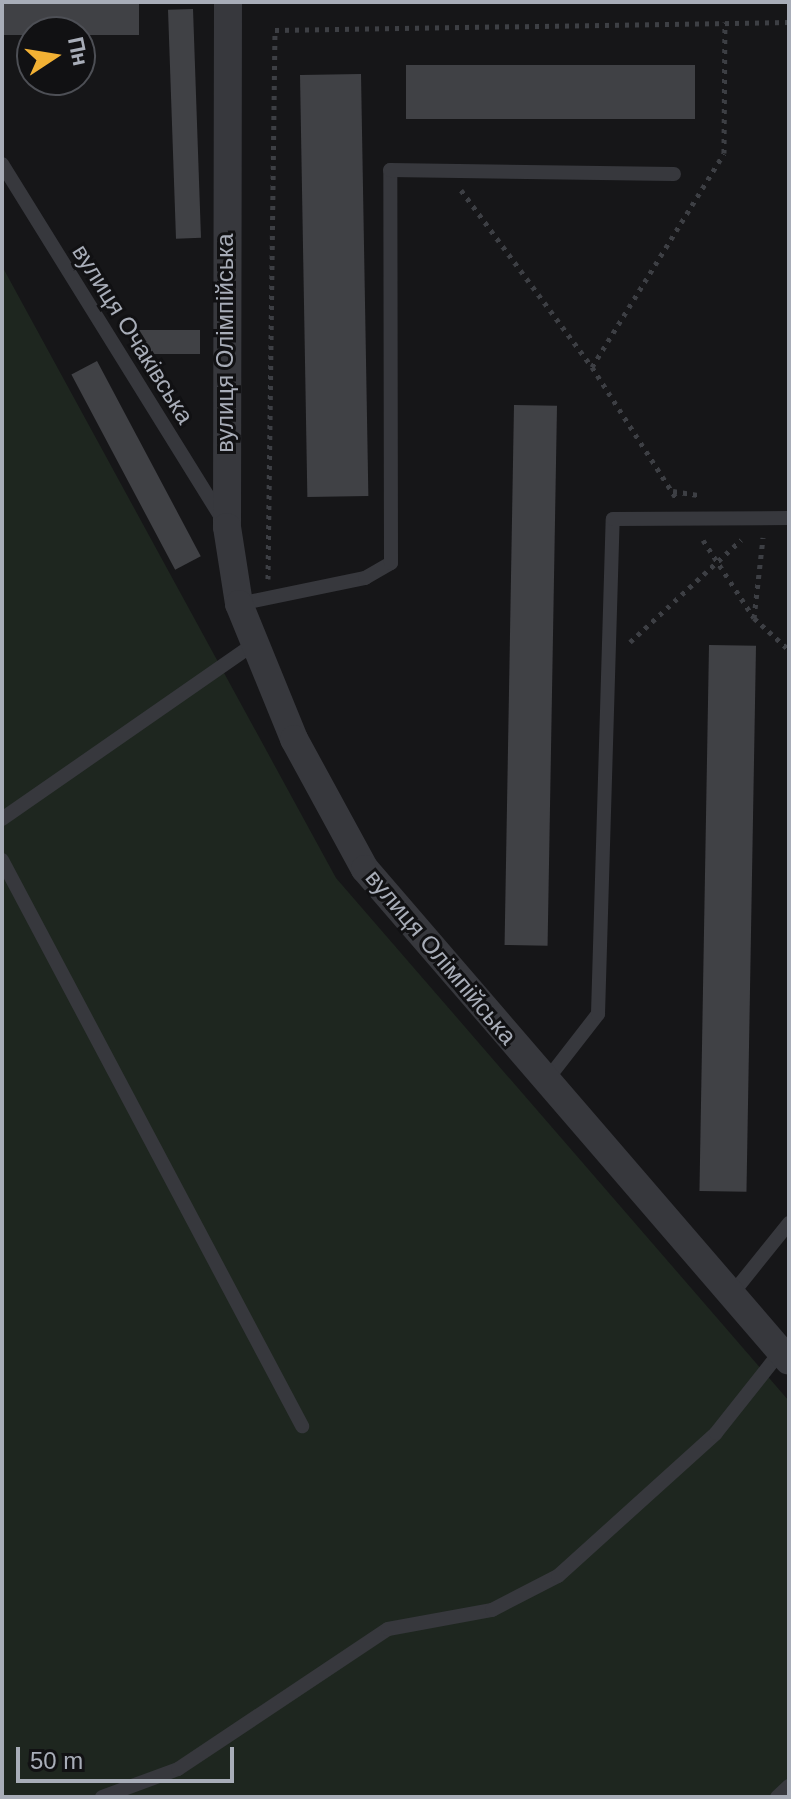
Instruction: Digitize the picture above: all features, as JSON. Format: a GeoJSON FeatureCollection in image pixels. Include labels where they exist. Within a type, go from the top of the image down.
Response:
{"type":"FeatureCollection","features":[{"type":"Feature","properties":{"kind":"street","name":"вулиця Олімпійська"},"geometry":{"type":"LineString","coordinates":[[228,2],[223,314],[227,527],[239,604],[294,739],[365,869],[785,1356]]}},
{"type":"Feature","properties":{"kind":"lane","name":"вулиця Очаківська"},"geometry":{"type":"LineString","coordinates":[[2,164],[227,527]]}},
{"type":"Feature","properties":{"kind":"lane"},"geometry":{"type":"LineString","coordinates":[[239,604],[365,578],[391,563],[390,170],[674,174]]}},
{"type":"Feature","properties":{"kind":"lane"},"geometry":{"type":"LineString","coordinates":[[546,1081],[598,1014],[613,519],[789,518]]}},
{"type":"Feature","properties":{"kind":"lane"},"geometry":{"type":"LineString","coordinates":[[2,819],[255,643]]}},
{"type":"Feature","properties":{"kind":"lane"},"geometry":{"type":"LineString","coordinates":[[2,860],[302,1426]]}},
{"type":"Feature","properties":{"kind":"lane"},"geometry":{"type":"LineString","coordinates":[[732,1294],[789,1223]]}},
{"type":"Feature","properties":{"kind":"lane"},"geometry":{"type":"LineString","coordinates":[[102,1797],[178,1769],[388,1629],[492,1610],[558,1576],[716,1433],[785,1356]]}},
{"type":"Feature","properties":{"kind":"lane"},"geometry":{"type":"LineString","coordinates":[[777,1797],[789,1786]]}},
{"type":"Feature","properties":{"kind":"path"},"geometry":{"type":"LineString","coordinates":[[446,171],[592,367],[724,153],[725,22]]}},
{"type":"Feature","properties":{"kind":"path"},"geometry":{"type":"LineString","coordinates":[[268,599],[275,30],[789,22]]}},
{"type":"Feature","properties":{"kind":"path"},"geometry":{"type":"LineString","coordinates":[[609,663],[765,518]]}},
{"type":"Feature","properties":{"kind":"path"},"geometry":{"type":"LineString","coordinates":[[754,618],[789,650]]}},
{"type":"Feature","properties":{"kind":"shaded area"},"geometry":{"type":"Polygon","coordinates":[[[2,266],[336,878],[789,1401],[789,1797],[2,1797],[2,266]]]}},
{"type":"Feature","properties":{"kind":"building"},"geometry":{"type":"Polygon","coordinates":[[[2,2],[139,2],[139,35],[96,35],[96,16],[16,16],[16,35],[2,35],[2,2]]]}},
{"type":"Feature","properties":{"kind":"building"},"geometry":{"type":"Polygon","coordinates":[[[193,9],[201,238],[176,239],[168,10],[193,9]]]}},
{"type":"Feature","properties":{"kind":"building"},"geometry":{"type":"Polygon","coordinates":[[[406,65],[695,65],[695,119],[406,119],[406,65]]]}},
{"type":"Feature","properties":{"kind":"building"},"geometry":{"type":"Polygon","coordinates":[[[361,74],[368,496],[307,497],[300,75],[361,74]]]}},
{"type":"Feature","properties":{"kind":"building"},"geometry":{"type":"Polygon","coordinates":[[[134,330],[200,330],[200,354],[134,354],[134,330]]]}},
{"type":"Feature","properties":{"kind":"building"},"geometry":{"type":"Polygon","coordinates":[[[97,361],[201,556],[175,570],[71,375],[97,361]]]}},
{"type":"Feature","properties":{"kind":"building"},"geometry":{"type":"Polygon","coordinates":[[[514,405],[557,406],[548,946],[505,945],[514,405]]]}},
{"type":"Feature","properties":{"kind":"building"},"geometry":{"type":"Polygon","coordinates":[[[709,645],[756,646],[746,1192],[699,1191],[709,645]]]}}]}
